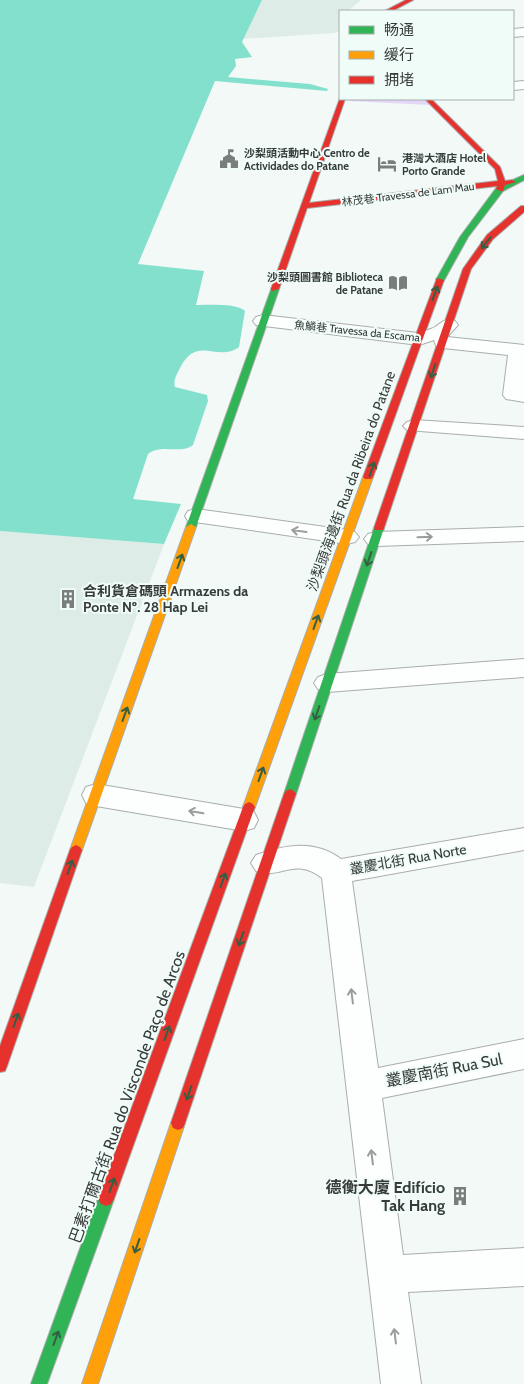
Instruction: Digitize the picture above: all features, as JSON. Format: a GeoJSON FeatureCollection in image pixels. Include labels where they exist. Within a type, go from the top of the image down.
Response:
{"type":"FeatureCollection","features":[{"type":"Feature","properties":{"kind":"main road"},"geometry":{"type":"LineString","coordinates":[[390,10],[410,0]]}},
{"type":"Feature","properties":{"kind":"main road"},"geometry":{"type":"LineString","coordinates":[[0,1066],[342,100]]}},
{"type":"Feature","properties":{"kind":"main road"},"geometry":{"type":"LineString","coordinates":[[429,100],[498,168],[505,185],[524,177]]}},
{"type":"Feature","properties":{"kind":"main road","name":"林茂巷 Travessa de Lam Mau"},"geometry":{"type":"LineString","coordinates":[[304,206],[505,185]]}},
{"type":"Feature","properties":{"kind":"main road","name":"沙梨頭海邊街 Rua da Ribeira do Patane"},"geometry":{"type":"LineString","coordinates":[[244,820],[443,272],[464,237],[505,185]]}},
{"type":"Feature","properties":{"kind":"main road"},"geometry":{"type":"LineString","coordinates":[[90,1384],[467,269],[490,237],[523,208]]}},
{"type":"Feature","properties":{"kind":"main road","name":"巴素打爾古街 Rua do Visconde Paço de Arcos"},"geometry":{"type":"LineString","coordinates":[[39,1384],[244,820]]}},
{"type":"Feature","properties":{"kind":"street","name":"魚鱗巷 Travessa da Escama"},"geometry":{"type":"LineString","coordinates":[[263,321],[419,339],[441,332],[446,334]]}},
{"type":"Feature","properties":{"kind":"street"},"geometry":{"type":"LineString","coordinates":[[446,334],[521,351],[513,395],[524,396]]}},
{"type":"Feature","properties":{"kind":"street"},"geometry":{"type":"LineString","coordinates":[[414,426],[524,432]]}},
{"type":"Feature","properties":{"kind":"street"},"geometry":{"type":"LineString","coordinates":[[196,516],[347,537]]}},
{"type":"Feature","properties":{"kind":"street"},"geometry":{"type":"LineString","coordinates":[[376,539],[524,534]]}},
{"type":"Feature","properties":{"kind":"street"},"geometry":{"type":"LineString","coordinates":[[327,683],[524,668]]}},
{"type":"Feature","properties":{"kind":"street"},"geometry":{"type":"LineString","coordinates":[[96,795],[244,820]]}},
{"type":"Feature","properties":{"kind":"street","name":"叢慶北街 Rua Norte"},"geometry":{"type":"LineString","coordinates":[[266,863],[287,857],[304,856],[322,860],[336,872],[524,839]]}},
{"type":"Feature","properties":{"kind":"street"},"geometry":{"type":"LineString","coordinates":[[336,872],[401,1384]]}},
{"type":"Feature","properties":{"kind":"street","name":"叢慶南街 Rua Sul"},"geometry":{"type":"LineString","coordinates":[[363,1086],[524,1054]]}},
{"type":"Feature","properties":{"kind":"street"},"geometry":{"type":"LineString","coordinates":[[387,1275],[524,1267]]}},
{"type":"Feature","properties":{"kind":"shaded area"},"geometry":{"type":"Polygon","coordinates":[[[0,0],[262,0],[242,42],[252,57],[235,59],[236,66],[228,77],[310,84],[328,89],[327,91],[215,81],[138,264],[204,271],[196,305],[229,306],[241,308],[245,311],[239,347],[231,351],[200,351],[193,353],[187,358],[176,377],[175,387],[207,395],[208,401],[193,445],[182,449],[159,449],[148,454],[133,499],[181,504],[164,544],[0,531],[0,0]]]}},
{"type":"Feature","properties":{"kind":"shaded area"},"geometry":{"type":"Polygon","coordinates":[[[262,0],[361,0],[349,10],[339,10],[339,31],[335,33],[242,39],[262,0]]]}},
{"type":"Feature","properties":{"kind":"shaded area"},"geometry":{"type":"Polygon","coordinates":[[[425,100],[430,105],[350,101],[425,100]]]}},
{"type":"Feature","properties":{"kind":"shaded area"},"geometry":{"type":"Polygon","coordinates":[[[0,531],[164,544],[34,887],[0,883],[0,531]]]}},
{"type":"Feature","properties":{"kind":"traffic: fast"},"geometry":{"type":"LineString","coordinates":[[440,280],[464,237],[500,189],[524,177]]}},
{"type":"Feature","properties":{"kind":"traffic: fast"},"geometry":{"type":"LineString","coordinates":[[191,527],[275,289]]}},
{"type":"Feature","properties":{"kind":"traffic: fast"},"geometry":{"type":"LineString","coordinates":[[290,794],[379,528]]}},
{"type":"Feature","properties":{"kind":"traffic: fast"},"geometry":{"type":"LineString","coordinates":[[39,1384],[106,1199]]}},
{"type":"Feature","properties":{"kind":"traffic: slow"},"geometry":{"type":"LineString","coordinates":[[249,807],[368,477]]}},
{"type":"Feature","properties":{"kind":"traffic: slow"},"geometry":{"type":"LineString","coordinates":[[76,850],[191,527]]}},
{"type":"Feature","properties":{"kind":"traffic: slow"},"geometry":{"type":"LineString","coordinates":[[90,1384],[178,1123]]}},
{"type":"Feature","properties":{"kind":"traffic: jam"},"geometry":{"type":"LineString","coordinates":[[390,10],[410,0]]}},
{"type":"Feature","properties":{"kind":"traffic: jam"},"geometry":{"type":"LineString","coordinates":[[275,289],[342,100]]}},
{"type":"Feature","properties":{"kind":"traffic: jam"},"geometry":{"type":"LineString","coordinates":[[429,100],[498,168],[502,181],[500,189]]}},
{"type":"Feature","properties":{"kind":"traffic: jam"},"geometry":{"type":"LineString","coordinates":[[304,206],[512,182]]}},
{"type":"Feature","properties":{"kind":"traffic: jam"},"geometry":{"type":"LineString","coordinates":[[379,528],[467,269],[490,237],[524,208]]}},
{"type":"Feature","properties":{"kind":"traffic: jam"},"geometry":{"type":"LineString","coordinates":[[368,477],[440,280]]}},
{"type":"Feature","properties":{"kind":"traffic: jam"},"geometry":{"type":"LineString","coordinates":[[178,1123],[290,794]]}},
{"type":"Feature","properties":{"kind":"traffic: jam"},"geometry":{"type":"LineString","coordinates":[[106,1199],[249,807]]}},
{"type":"Feature","properties":{"kind":"traffic: jam"},"geometry":{"type":"LineString","coordinates":[[0,1066],[76,850]]}},
{"type":"Feature","properties":{"kind":"place","name":"沙梨頭活動中心 Centro de Actividades do Patane"},"geometry":{"type":"Point","coordinates":[229,159]}},
{"type":"Feature","properties":{"kind":"place","name":"港灣大酒店 Hotel Porto Grande"},"geometry":{"type":"Point","coordinates":[387,164]}},
{"type":"Feature","properties":{"kind":"place","name":"沙梨頭圖書館 Biblioteca de Patane"},"geometry":{"type":"Point","coordinates":[398,283]}},
{"type":"Feature","properties":{"kind":"place","name":"合利貨倉碼頭 Armazens da Ponte Nº. 28 Hap Lei"},"geometry":{"type":"Point","coordinates":[68,599]}},
{"type":"Feature","properties":{"kind":"place","name":"德衡大廈 Edifício Tak Hang"},"geometry":{"type":"Point","coordinates":[460,1196]}}]}
